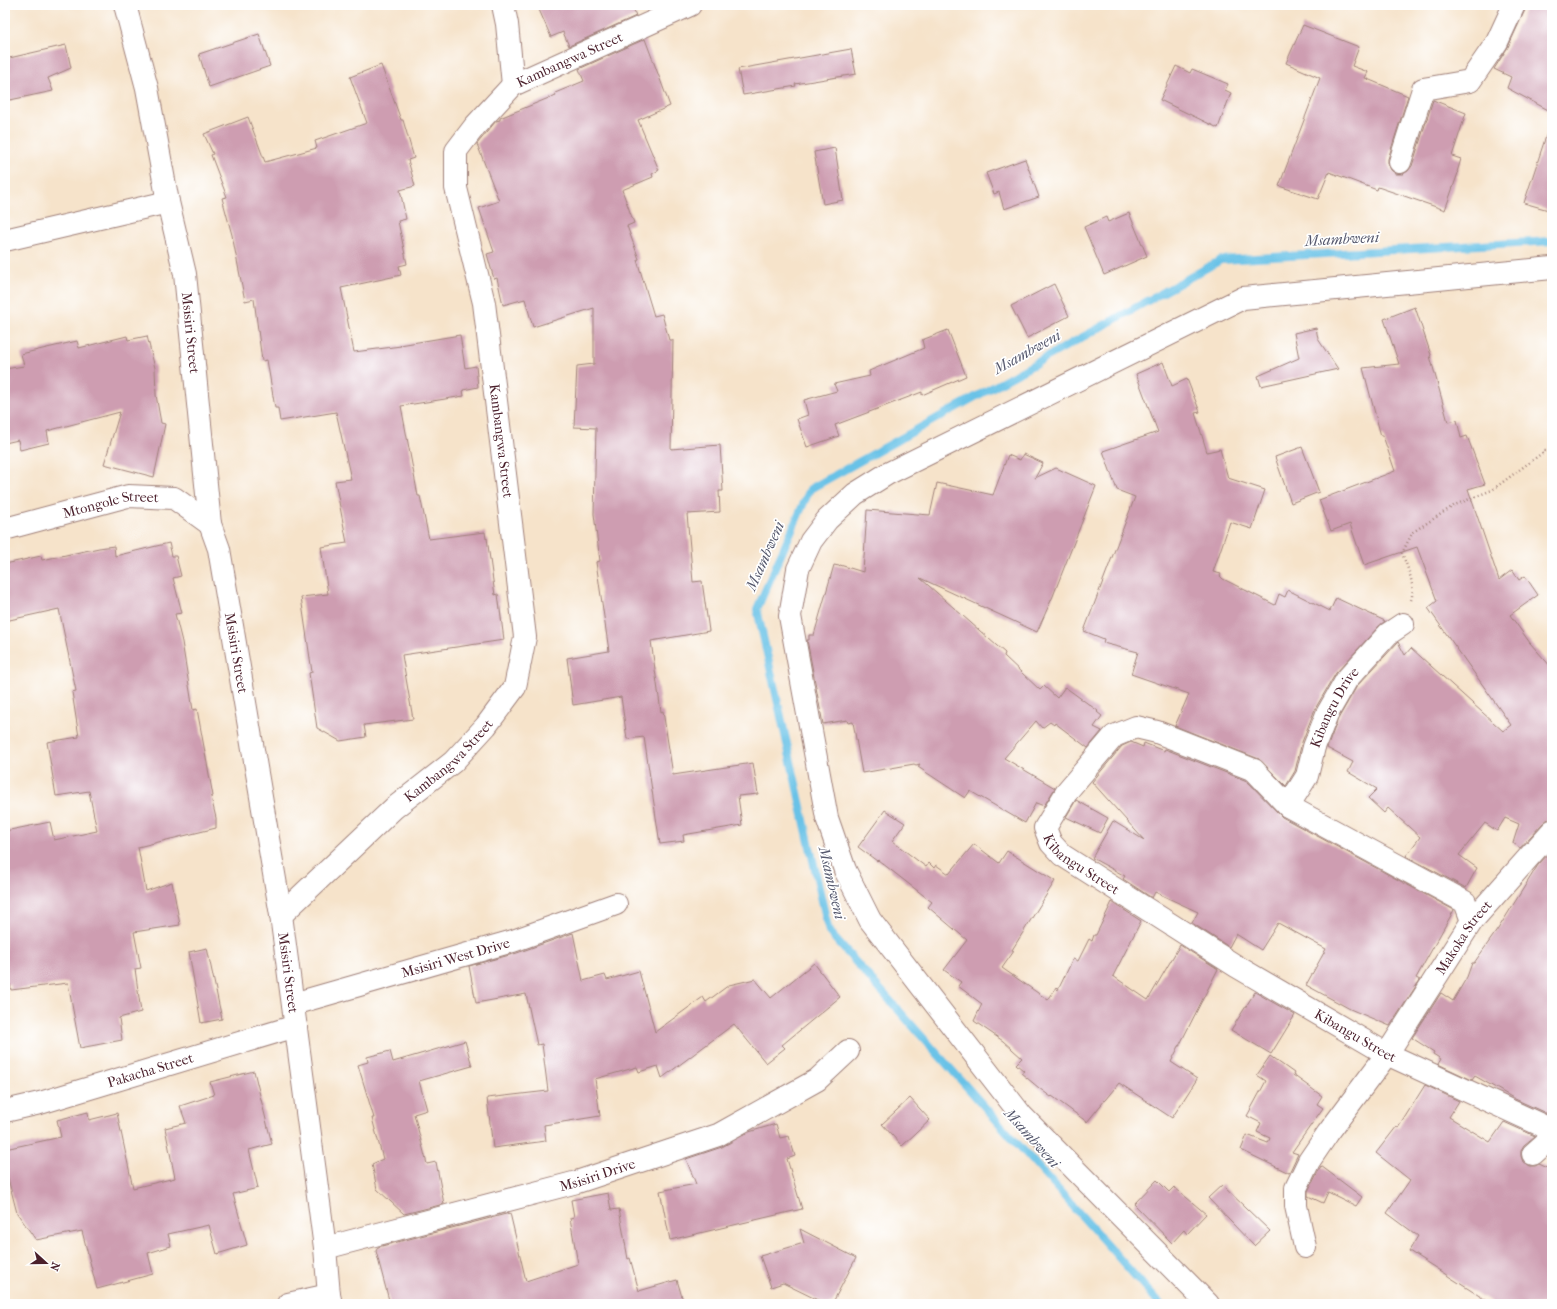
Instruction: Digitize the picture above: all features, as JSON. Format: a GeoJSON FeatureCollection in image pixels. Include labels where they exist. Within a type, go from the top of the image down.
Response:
{"type":"FeatureCollection","features":[{"type":"Feature","properties":{"kind":"street","name":"Msisiri Street"},"geometry":{"type":"LineString","coordinates":[[125,5],[147,88],[168,202],[185,274],[210,524],[219,548],[281,915],[330,1300]]}},
{"type":"Feature","properties":{"kind":"street"},"geometry":{"type":"LineString","coordinates":[[503,5],[507,24],[513,85]]}},
{"type":"Feature","properties":{"kind":"street","name":"Kambangwa Street"},"geometry":{"type":"LineString","coordinates":[[281,915],[394,808],[453,762],[486,726],[515,687],[525,637],[484,303],[456,188],[456,151],[474,126],[513,85],[690,5]]}},
{"type":"Feature","properties":{"kind":"street"},"geometry":{"type":"LineString","coordinates":[[1400,162],[1422,89],[1470,81],[1497,42],[1514,5]]}},
{"type":"Feature","properties":{"kind":"street"},"geometry":{"type":"LineString","coordinates":[[5,240],[168,202]]}},
{"type":"Feature","properties":{"kind":"street"},"geometry":{"type":"LineString","coordinates":[[1208,1304],[1022,1116],[870,920],[845,870],[827,818],[790,616],[798,569],[811,541],[827,520],[855,494],[887,474],[1243,298],[1552,268]]}},
{"type":"Feature","properties":{"kind":"street","name":"Mtongole Street"},"geometry":{"type":"LineString","coordinates":[[5,530],[128,496],[174,498],[210,524]]}},
{"type":"Feature","properties":{"kind":"street","name":"Kibangu Drive"},"geometry":{"type":"LineString","coordinates":[[1288,806],[1307,776],[1314,747],[1327,714],[1347,679],[1388,634],[1403,624]]}},
{"type":"Feature","properties":{"kind":"street","name":"Kibangu Street"},"geometry":{"type":"LineString","coordinates":[[1472,921],[1464,902],[1288,806],[1254,770],[1157,732],[1136,726],[1114,736],[1068,790],[1045,828],[1051,843],[1062,855],[1236,966],[1387,1054],[1552,1130]]}},
{"type":"Feature","properties":{"kind":"street","name":"Makoka Street"},"geometry":{"type":"LineString","coordinates":[[1305,1247],[1296,1206],[1296,1188],[1309,1161],[1387,1054],[1472,921],[1552,831]]}},
{"type":"Feature","properties":{"kind":"street","name":"Msisiri West Drive"},"geometry":{"type":"LineString","coordinates":[[293,1004],[513,941],[616,904]]}},
{"type":"Feature","properties":{"kind":"street","name":"Pakacha Street"},"geometry":{"type":"LineString","coordinates":[[5,1111],[40,1103],[296,1026]]}},
{"type":"Feature","properties":{"kind":"street","name":"Msisiri Drive"},"geometry":{"type":"LineString","coordinates":[[324,1248],[577,1182],[718,1135],[817,1080],[848,1051]]}},
{"type":"Feature","properties":{"kind":"street"},"geometry":{"type":"LineString","coordinates":[[1532,1154],[1552,1137]]}},
{"type":"Feature","properties":{"kind":"street"},"geometry":{"type":"LineString","coordinates":[[288,1304],[330,1300]]}},
{"type":"Feature","properties":{"kind":"path"},"geometry":{"type":"LineString","coordinates":[[1403,624],[1414,592],[1409,570],[1402,553],[1413,532],[1455,505],[1492,490],[1545,451],[1552,450]]}},
{"type":"Feature","properties":{"kind":"building"},"geometry":{"type":"Polygon","coordinates":[[[537,5],[632,5],[636,16],[569,46],[563,32],[551,37],[537,5]]]}},
{"type":"Feature","properties":{"kind":"building"},"geometry":{"type":"Polygon","coordinates":[[[1526,5],[1552,5],[1552,112],[1507,88],[1511,77],[1494,69],[1508,47],[1526,5]]]}},
{"type":"Feature","properties":{"kind":"building"},"geometry":{"type":"Polygon","coordinates":[[[1303,25],[1359,47],[1352,66],[1368,72],[1365,78],[1408,96],[1388,159],[1388,164],[1391,170],[1396,174],[1403,174],[1412,166],[1433,100],[1466,113],[1452,156],[1461,159],[1458,173],[1445,210],[1378,187],[1377,190],[1329,172],[1318,199],[1279,186],[1320,78],[1286,63],[1303,25]]]}},
{"type":"Feature","properties":{"kind":"building"},"geometry":{"type":"Polygon","coordinates":[[[259,34],[270,66],[209,87],[199,54],[259,34]]]}},
{"type":"Feature","properties":{"kind":"building"},"geometry":{"type":"Polygon","coordinates":[[[645,39],[670,106],[638,120],[659,170],[652,174],[653,177],[622,190],[634,223],[627,226],[639,259],[637,260],[654,316],[662,314],[669,340],[673,340],[671,449],[720,445],[723,491],[719,491],[720,512],[687,514],[693,582],[702,581],[709,631],[651,641],[661,712],[663,711],[673,775],[753,763],[758,794],[738,796],[742,825],[683,835],[684,841],[660,844],[644,737],[627,739],[621,697],[573,705],[567,658],[609,651],[596,562],[600,561],[594,514],[596,428],[574,427],[577,366],[594,364],[594,308],[533,327],[525,299],[503,305],[497,278],[494,279],[487,254],[494,252],[479,208],[499,201],[477,144],[496,121],[500,120],[500,118],[556,95],[555,93],[584,81],[579,69],[645,39]]]}},
{"type":"Feature","properties":{"kind":"building"},"geometry":{"type":"Polygon","coordinates":[[[66,45],[71,68],[48,78],[53,91],[10,100],[5,79],[5,59],[66,45]]]}},
{"type":"Feature","properties":{"kind":"building"},"geometry":{"type":"Polygon","coordinates":[[[851,49],[856,74],[795,84],[796,86],[743,95],[738,69],[851,49]]]}},
{"type":"Feature","properties":{"kind":"building"},"geometry":{"type":"Polygon","coordinates":[[[381,65],[401,120],[403,120],[414,158],[408,160],[415,186],[400,190],[406,219],[398,221],[407,264],[399,266],[401,275],[341,288],[354,352],[401,346],[400,345],[460,335],[465,368],[476,366],[478,387],[463,390],[464,396],[401,406],[418,496],[420,496],[429,539],[485,532],[495,595],[498,594],[504,640],[402,655],[413,719],[364,725],[366,737],[340,741],[317,728],[309,673],[312,672],[301,597],[328,594],[321,547],[347,543],[335,481],[351,479],[336,412],[280,421],[278,408],[275,408],[267,360],[262,361],[254,299],[245,301],[232,235],[222,198],[227,197],[211,155],[213,154],[204,134],[248,117],[265,162],[317,148],[315,141],[367,123],[350,77],[381,65]]]}},
{"type":"Feature","properties":{"kind":"building"},"geometry":{"type":"Polygon","coordinates":[[[1176,66],[1190,73],[1192,69],[1228,84],[1225,90],[1231,93],[1218,128],[1160,100],[1176,66]]]}},
{"type":"Feature","properties":{"kind":"building"},"geometry":{"type":"Polygon","coordinates":[[[1548,130],[1552,131],[1552,211],[1524,203],[1548,130]]]}},
{"type":"Feature","properties":{"kind":"building"},"geometry":{"type":"Polygon","coordinates":[[[835,148],[843,200],[823,204],[814,152],[835,148]]]}},
{"type":"Feature","properties":{"kind":"building"},"geometry":{"type":"Polygon","coordinates":[[[1025,159],[1039,197],[1004,209],[999,192],[994,194],[986,173],[1025,159]]]}},
{"type":"Feature","properties":{"kind":"building"},"geometry":{"type":"Polygon","coordinates":[[[1129,213],[1147,256],[1104,275],[1084,227],[1106,217],[1108,222],[1129,213]]]}},
{"type":"Feature","properties":{"kind":"building"},"geometry":{"type":"Polygon","coordinates":[[[1054,284],[1069,316],[1027,338],[1011,306],[1054,284]]]}},
{"type":"Feature","properties":{"kind":"building"},"geometry":{"type":"Polygon","coordinates":[[[1415,307],[1431,355],[1430,356],[1448,422],[1457,420],[1461,438],[1467,436],[1485,484],[1468,489],[1499,580],[1512,570],[1519,580],[1525,576],[1538,595],[1510,615],[1530,643],[1552,668],[1552,819],[1548,819],[1543,823],[1520,848],[1513,843],[1519,824],[1505,818],[1497,831],[1485,823],[1459,855],[1477,868],[1466,888],[1406,856],[1420,837],[1388,808],[1384,813],[1368,798],[1377,789],[1348,772],[1353,762],[1327,748],[1338,719],[1357,686],[1398,642],[1405,655],[1411,648],[1503,731],[1511,725],[1428,608],[1437,601],[1417,547],[1364,565],[1350,524],[1331,531],[1319,500],[1395,471],[1383,436],[1381,436],[1363,368],[1399,364],[1384,319],[1415,307]]]}},
{"type":"Feature","properties":{"kind":"building"},"geometry":{"type":"Polygon","coordinates":[[[1316,328],[1318,339],[1338,369],[1261,386],[1258,376],[1299,358],[1294,333],[1316,328]]]}},
{"type":"Feature","properties":{"kind":"building"},"geometry":{"type":"Polygon","coordinates":[[[948,330],[966,376],[922,395],[922,392],[835,425],[839,436],[807,447],[797,419],[808,415],[804,400],[837,391],[834,384],[870,376],[869,371],[924,348],[922,340],[948,330]]]}},
{"type":"Feature","properties":{"kind":"building"},"geometry":{"type":"Polygon","coordinates":[[[127,336],[128,340],[147,336],[155,368],[156,395],[161,423],[165,424],[154,477],[104,464],[120,412],[47,431],[49,443],[20,450],[18,440],[5,443],[5,369],[24,366],[21,354],[77,341],[79,348],[127,336]]]}},
{"type":"Feature","properties":{"kind":"building"},"geometry":{"type":"Polygon","coordinates":[[[1163,362],[1172,386],[1187,379],[1200,412],[1195,413],[1207,452],[1220,449],[1228,478],[1265,490],[1252,529],[1230,522],[1213,572],[1221,574],[1220,576],[1223,579],[1275,605],[1279,594],[1285,597],[1288,590],[1330,611],[1336,598],[1385,621],[1336,673],[1315,709],[1302,742],[1295,771],[1286,786],[1259,759],[1175,726],[1189,694],[1131,674],[1138,652],[1103,643],[1104,639],[1084,631],[1135,497],[1117,490],[1103,451],[1158,432],[1136,374],[1163,362]]]}},
{"type":"Feature","properties":{"kind":"building"},"geometry":{"type":"Polygon","coordinates":[[[1302,447],[1319,492],[1291,503],[1275,457],[1302,447]]]}},
{"type":"Feature","properties":{"kind":"building"},"geometry":{"type":"Polygon","coordinates":[[[1023,454],[1043,463],[1035,478],[1056,468],[1096,486],[1053,596],[1037,632],[920,578],[1005,653],[1004,656],[1040,690],[1044,686],[1057,698],[1065,687],[1098,711],[1097,712],[1102,716],[1094,727],[1102,731],[1088,748],[1055,723],[1054,725],[1050,722],[1042,728],[1036,721],[1004,758],[1055,788],[1044,806],[1036,803],[1025,823],[970,791],[965,798],[918,767],[920,764],[862,773],[853,722],[848,723],[847,720],[823,724],[807,640],[809,640],[809,635],[814,635],[834,565],[840,565],[863,572],[867,510],[930,515],[937,483],[993,495],[1008,455],[1020,460],[1023,454]]]}},
{"type":"Feature","properties":{"kind":"building"},"geometry":{"type":"Polygon","coordinates":[[[169,543],[172,556],[176,556],[181,576],[173,578],[182,613],[175,614],[182,642],[193,710],[197,709],[213,796],[211,797],[216,818],[216,828],[138,847],[146,891],[172,882],[180,925],[134,932],[141,968],[135,969],[141,1012],[119,1018],[122,1040],[80,1048],[68,983],[11,990],[10,984],[5,985],[5,831],[50,822],[54,840],[97,831],[89,791],[56,796],[47,742],[79,737],[72,692],[76,691],[59,609],[5,621],[5,564],[41,556],[42,560],[114,546],[115,556],[169,543]]]}},
{"type":"Feature","properties":{"kind":"building"},"geometry":{"type":"Polygon","coordinates":[[[1131,742],[1143,747],[1144,743],[1164,751],[1165,749],[1247,781],[1282,817],[1454,910],[1416,978],[1420,980],[1390,1026],[1350,1009],[1306,985],[1326,949],[1278,923],[1261,950],[1236,934],[1229,947],[1192,923],[1198,912],[1155,892],[1152,898],[1123,879],[1125,876],[1092,858],[1113,821],[1144,840],[1092,782],[1122,746],[1131,742]]]}},
{"type":"Feature","properties":{"kind":"building"},"geometry":{"type":"Polygon","coordinates":[[[1076,800],[1108,818],[1100,833],[1066,817],[1076,800]]]}},
{"type":"Feature","properties":{"kind":"building"},"geometry":{"type":"Polygon","coordinates":[[[885,810],[905,823],[892,841],[926,867],[929,863],[934,868],[936,865],[949,874],[974,844],[999,863],[1007,851],[1055,881],[1012,950],[1014,951],[1002,968],[1048,1000],[1056,988],[1058,990],[1073,959],[1078,961],[1089,939],[1092,941],[1094,935],[1096,935],[1112,902],[1141,921],[1113,976],[1148,1000],[1180,945],[1218,969],[1171,1062],[1197,1079],[1172,1118],[1119,1083],[1087,1122],[1052,1096],[1051,1097],[1021,1073],[1024,1071],[1016,1064],[1022,1058],[1003,1041],[974,1021],[982,1004],[958,986],[961,982],[944,970],[967,940],[928,907],[932,902],[878,860],[877,861],[858,847],[885,810]]]}},
{"type":"Feature","properties":{"kind":"building"},"geometry":{"type":"Polygon","coordinates":[[[1552,850],[1552,1111],[1550,1115],[1515,1099],[1475,1076],[1472,1080],[1438,1064],[1441,1059],[1433,1054],[1434,1052],[1412,1038],[1441,993],[1453,1001],[1467,977],[1472,963],[1474,963],[1498,929],[1538,865],[1552,850]]]}},
{"type":"Feature","properties":{"kind":"building"},"geometry":{"type":"Polygon","coordinates":[[[573,933],[583,981],[605,975],[607,980],[639,971],[655,1032],[703,997],[706,1002],[729,985],[755,979],[771,998],[814,963],[840,997],[782,1045],[785,1048],[766,1063],[734,1024],[662,1078],[658,1066],[639,1072],[637,1067],[595,1079],[600,1116],[544,1125],[546,1141],[493,1148],[487,1098],[548,1091],[542,1044],[537,1045],[526,994],[476,1003],[469,966],[517,953],[573,933]]]}},
{"type":"Feature","properties":{"kind":"building"},"geometry":{"type":"Polygon","coordinates":[[[207,948],[222,1019],[201,1023],[189,952],[207,948]]]}},
{"type":"Feature","properties":{"kind":"building"},"geometry":{"type":"Polygon","coordinates":[[[1255,992],[1295,1015],[1271,1054],[1231,1030],[1255,992]]]}},
{"type":"Feature","properties":{"kind":"building"},"geometry":{"type":"Polygon","coordinates":[[[465,1041],[472,1066],[419,1081],[427,1110],[414,1114],[427,1164],[436,1162],[444,1204],[404,1214],[377,1189],[372,1164],[383,1159],[372,1118],[374,1118],[358,1065],[368,1062],[367,1057],[390,1051],[393,1062],[465,1041]]]}},
{"type":"Feature","properties":{"kind":"building"},"geometry":{"type":"Polygon","coordinates":[[[1270,1056],[1322,1096],[1317,1104],[1323,1108],[1292,1152],[1298,1154],[1289,1173],[1241,1150],[1247,1135],[1268,1143],[1270,1138],[1257,1132],[1261,1123],[1247,1116],[1266,1081],[1257,1075],[1270,1056]]]}},
{"type":"Feature","properties":{"kind":"building"},"geometry":{"type":"Polygon","coordinates":[[[254,1071],[272,1144],[249,1150],[258,1188],[233,1194],[247,1245],[217,1254],[209,1225],[168,1234],[171,1246],[148,1253],[153,1274],[97,1289],[82,1231],[36,1240],[17,1213],[5,1167],[5,1149],[61,1137],[57,1120],[88,1112],[89,1120],[117,1113],[133,1188],[175,1178],[165,1128],[186,1123],[180,1106],[214,1095],[210,1082],[254,1071]]]}},
{"type":"Feature","properties":{"kind":"building"},"geometry":{"type":"Polygon","coordinates":[[[1425,1085],[1459,1101],[1449,1117],[1490,1142],[1504,1122],[1535,1136],[1524,1145],[1521,1150],[1521,1156],[1523,1162],[1529,1166],[1539,1164],[1552,1170],[1552,1304],[1492,1304],[1409,1251],[1418,1236],[1387,1213],[1410,1180],[1376,1153],[1397,1126],[1398,1128],[1425,1085]]]}},
{"type":"Feature","properties":{"kind":"building"},"geometry":{"type":"Polygon","coordinates":[[[910,1098],[930,1120],[902,1146],[882,1124],[910,1098]]]}},
{"type":"Feature","properties":{"kind":"building"},"geometry":{"type":"Polygon","coordinates":[[[776,1124],[780,1138],[789,1136],[795,1156],[787,1159],[802,1209],[670,1240],[660,1191],[696,1184],[686,1159],[722,1147],[749,1132],[776,1124]]]}},
{"type":"Feature","properties":{"kind":"building"},"geometry":{"type":"Polygon","coordinates":[[[1321,1166],[1362,1197],[1356,1206],[1328,1192],[1323,1203],[1308,1196],[1308,1191],[1321,1166]]]}},
{"type":"Feature","properties":{"kind":"building"},"geometry":{"type":"Polygon","coordinates":[[[1157,1180],[1169,1192],[1174,1187],[1206,1214],[1187,1234],[1184,1230],[1172,1243],[1134,1204],[1157,1180]]]}},
{"type":"Feature","properties":{"kind":"building"},"geometry":{"type":"Polygon","coordinates":[[[1222,1185],[1270,1231],[1254,1246],[1208,1198],[1222,1185]]]}},
{"type":"Feature","properties":{"kind":"building"},"geometry":{"type":"Polygon","coordinates":[[[608,1193],[611,1210],[619,1209],[628,1259],[630,1258],[639,1291],[677,1280],[684,1304],[390,1304],[376,1251],[378,1247],[510,1213],[526,1281],[578,1264],[570,1218],[574,1217],[571,1200],[608,1193]]]}},
{"type":"Feature","properties":{"kind":"building"},"geometry":{"type":"Polygon","coordinates":[[[800,1229],[856,1258],[832,1304],[826,1304],[783,1283],[771,1287],[760,1256],[804,1243],[800,1229]]]}},
{"type":"Feature","properties":{"kind":"waterway","name":"Msambweni"},"geometry":{"type":"LineString","coordinates":[[1160,1304],[829,932],[757,609],[810,489],[1221,260],[1552,241]]}}]}
